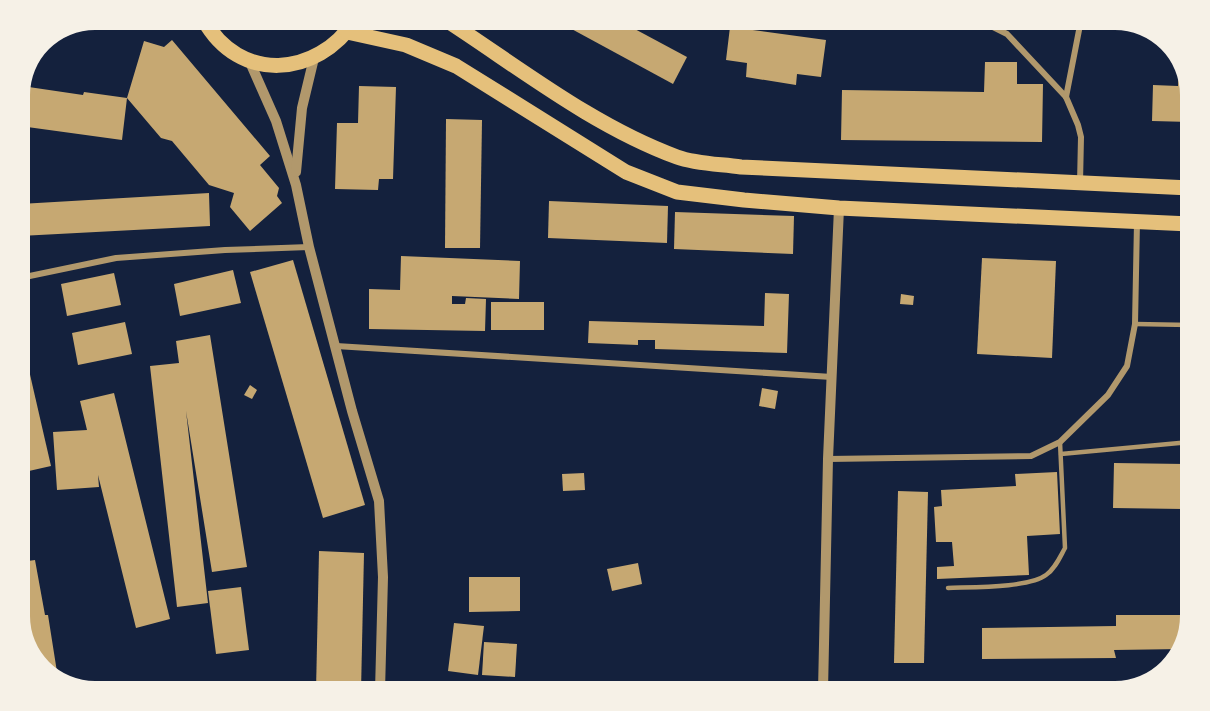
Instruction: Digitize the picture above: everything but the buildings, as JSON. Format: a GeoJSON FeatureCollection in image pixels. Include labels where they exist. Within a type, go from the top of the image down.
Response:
{"type":"FeatureCollection","features":[{"type":"Feature","properties":{"kind":"main road"},"geometry":{"type":"LineString","coordinates":[[211,30],[220,42],[233,52],[249,60],[275,65],[295,64],[314,58],[327,51],[347,30]]}},
{"type":"Feature","properties":{"kind":"main road"},"geometry":{"type":"LineString","coordinates":[[363,30],[456,66],[626,172],[677,192],[839,208],[1180,224]]}},
{"type":"Feature","properties":{"kind":"main road"},"geometry":{"type":"LineString","coordinates":[[461,30],[576,106],[627,135],[679,158],[741,167],[1180,188]]}},
{"type":"Feature","properties":{"kind":"street"},"geometry":{"type":"LineString","coordinates":[[1001,30],[1066,97],[1081,137],[1080,183]]}},
{"type":"Feature","properties":{"kind":"street"},"geometry":{"type":"LineString","coordinates":[[1066,97],[1080,30]]}},
{"type":"Feature","properties":{"kind":"street"},"geometry":{"type":"LineString","coordinates":[[296,185],[302,108],[314,58]]}},
{"type":"Feature","properties":{"kind":"street"},"geometry":{"type":"LineString","coordinates":[[249,60],[276,121],[296,185],[309,247],[379,501],[383,577],[380,681]]}},
{"type":"Feature","properties":{"kind":"street"},"geometry":{"type":"LineString","coordinates":[[823,681],[828,459],[839,208]]}},
{"type":"Feature","properties":{"kind":"street"},"geometry":{"type":"LineString","coordinates":[[828,459],[1031,456],[1060,442],[1108,395],[1127,366],[1135,324],[1137,222]]}},
{"type":"Feature","properties":{"kind":"street"},"geometry":{"type":"LineString","coordinates":[[30,276],[116,258],[309,247]]}},
{"type":"Feature","properties":{"kind":"street"},"geometry":{"type":"LineString","coordinates":[[336,346],[832,377]]}},
{"type":"Feature","properties":{"kind":"lane"},"geometry":{"type":"LineString","coordinates":[[1135,324],[1180,325]]}},
{"type":"Feature","properties":{"kind":"lane"},"geometry":{"type":"LineString","coordinates":[[948,588],[1026,583],[1046,575],[1057,562],[1065,548],[1060,442]]}},
{"type":"Feature","properties":{"kind":"lane"},"geometry":{"type":"LineString","coordinates":[[1061,454],[1180,443]]}}]}
